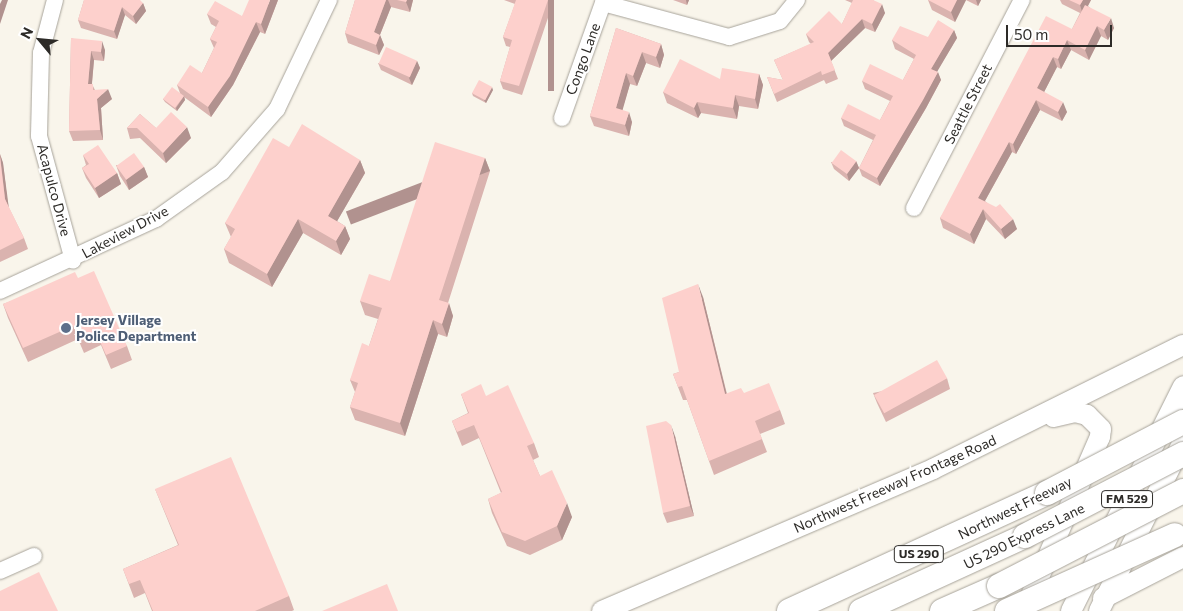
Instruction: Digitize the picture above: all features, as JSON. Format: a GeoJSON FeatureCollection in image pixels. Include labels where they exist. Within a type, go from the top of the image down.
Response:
{"type":"FeatureCollection","features":[{"type":"Feature","properties":{"kind":"highway","name":"Northwest Freeway"},"geometry":{"type":"LineString","coordinates":[[789,611],[1047,493],[1183,422]]}},
{"type":"Feature","properties":{"kind":"highway","name":"US 290 Express Lane"},"geometry":{"type":"LineString","coordinates":[[861,611],[1025,536],[1183,454]]}},
{"type":"Feature","properties":{"kind":"highway"},"geometry":{"type":"LineString","coordinates":[[942,611],[999,586],[1183,491]]}},
{"type":"Feature","properties":{"kind":"highway"},"geometry":{"type":"LineString","coordinates":[[1007,611],[1180,541]]}},
{"type":"Feature","properties":{"kind":"main road","name":"Northwest Freeway Frontage Road"},"geometry":{"type":"LineString","coordinates":[[602,611],[1034,422],[1183,345]]}},
{"type":"Feature","properties":{"kind":"main road","name":"FM 529"},"geometry":{"type":"LineString","coordinates":[[1071,611],[1183,386]]}},
{"type":"Feature","properties":{"kind":"main road"},"geometry":{"type":"LineString","coordinates":[[1023,611],[1102,429],[1096,421],[1075,412],[1034,422]]}},
{"type":"Feature","properties":{"kind":"main road","name":"FM 529"},"geometry":{"type":"LineString","coordinates":[[1102,604],[1183,442]]}},
{"type":"Feature","properties":{"kind":"main road"},"geometry":{"type":"LineString","coordinates":[[1078,611],[1102,604],[1180,541]]}},
{"type":"Feature","properties":{"kind":"street","name":"Acapulco Drive"},"geometry":{"type":"LineString","coordinates":[[55,0],[41,53],[39,136],[73,260]]}},
{"type":"Feature","properties":{"kind":"street","name":"Lakeview Drive"},"geometry":{"type":"LineString","coordinates":[[0,291],[73,260],[156,219],[222,172],[277,109],[329,0]]}},
{"type":"Feature","properties":{"kind":"street"},"geometry":{"type":"LineString","coordinates":[[604,2],[729,37],[780,21],[797,0]]}},
{"type":"Feature","properties":{"kind":"street","name":"Seattle Street"},"geometry":{"type":"LineString","coordinates":[[914,208],[1022,0]]}},
{"type":"Feature","properties":{"kind":"street","name":"Congo Lane"},"geometry":{"type":"LineString","coordinates":[[562,118],[604,2]]}},
{"type":"Feature","properties":{"kind":"street"},"geometry":{"type":"LineString","coordinates":[[0,570],[34,556]]}},
{"type":"Feature","properties":{"kind":"building"},"geometry":{"type":"Polygon","coordinates":[[[84,0],[140,0],[143,3],[133,16],[122,7],[114,31],[78,20],[84,0]]]}},
{"type":"Feature","properties":{"kind":"building"},"geometry":{"type":"Polygon","coordinates":[[[249,0],[270,0],[261,24],[256,22],[230,76],[208,107],[177,85],[190,65],[202,73],[217,42],[210,39],[219,21],[207,14],[215,1],[242,16],[249,0]]]}},
{"type":"Feature","properties":{"kind":"building"},"geometry":{"type":"Polygon","coordinates":[[[355,0],[386,0],[374,32],[380,35],[376,45],[345,33],[355,0]]]}},
{"type":"Feature","properties":{"kind":"building"},"geometry":{"type":"Polygon","coordinates":[[[516,0],[548,0],[519,86],[500,81],[512,40],[503,37],[516,0]]]}},
{"type":"Feature","properties":{"kind":"building"},"geometry":{"type":"Polygon","coordinates":[[[853,0],[873,0],[882,4],[872,24],[862,19],[828,53],[835,70],[822,75],[821,71],[774,94],[767,77],[783,80],[774,60],[814,42],[806,34],[829,11],[842,24],[853,0]]]}},
{"type":"Feature","properties":{"kind":"building"},"geometry":{"type":"Polygon","coordinates":[[[928,0],[957,0],[951,12],[928,0]]]}},
{"type":"Feature","properties":{"kind":"building"},"geometry":{"type":"Polygon","coordinates":[[[1069,0],[1083,0],[1080,5],[1069,0]]]}},
{"type":"Feature","properties":{"kind":"building"},"geometry":{"type":"Polygon","coordinates":[[[1085,5],[1111,18],[1104,30],[1097,26],[1085,50],[1067,40],[1058,59],[1053,57],[1037,88],[1063,102],[1058,112],[1036,100],[1013,144],[1009,142],[978,198],[996,207],[1000,204],[1013,219],[1001,229],[983,209],[970,234],[940,218],[1046,16],[1072,29],[1085,5]]]}},
{"type":"Feature","properties":{"kind":"building"},"geometry":{"type":"Polygon","coordinates":[[[938,20],[954,30],[931,69],[938,72],[877,178],[859,168],[876,135],[841,118],[848,104],[880,120],[893,96],[862,81],[870,64],[903,80],[916,55],[892,40],[900,26],[928,37],[938,20]]]}},
{"type":"Feature","properties":{"kind":"building"},"geometry":{"type":"Polygon","coordinates":[[[616,28],[661,44],[656,57],[642,52],[633,76],[626,73],[616,108],[629,112],[625,125],[590,116],[616,28]]]}},
{"type":"Feature","properties":{"kind":"building"},"geometry":{"type":"Polygon","coordinates":[[[71,38],[102,41],[101,52],[91,51],[88,84],[93,84],[93,90],[108,89],[97,99],[100,130],[69,131],[71,38]]]}},
{"type":"Feature","properties":{"kind":"building"},"geometry":{"type":"Polygon","coordinates":[[[386,47],[417,61],[410,77],[379,63],[386,47]]]}},
{"type":"Feature","properties":{"kind":"building"},"geometry":{"type":"Polygon","coordinates":[[[680,59],[720,79],[722,68],[759,74],[755,99],[735,95],[733,108],[697,102],[694,108],[663,92],[680,59]]]}},
{"type":"Feature","properties":{"kind":"building"},"geometry":{"type":"Polygon","coordinates":[[[479,80],[492,87],[485,100],[472,93],[479,80]]]}},
{"type":"Feature","properties":{"kind":"building"},"geometry":{"type":"Polygon","coordinates":[[[172,87],[184,96],[175,108],[163,99],[172,87]]]}},
{"type":"Feature","properties":{"kind":"building"},"geometry":{"type":"Polygon","coordinates":[[[171,112],[187,127],[163,153],[137,128],[127,128],[140,114],[156,128],[171,112]]]}},
{"type":"Feature","properties":{"kind":"building"},"geometry":{"type":"Polygon","coordinates":[[[302,124],[360,160],[328,216],[345,226],[336,241],[298,219],[267,274],[224,249],[235,229],[225,223],[273,138],[289,147],[302,124]]]}},
{"type":"Feature","properties":{"kind":"building"},"geometry":{"type":"Polygon","coordinates":[[[435,142],[485,158],[439,300],[449,303],[442,324],[433,320],[400,423],[350,407],[358,383],[350,380],[362,343],[369,346],[382,308],[360,301],[369,274],[390,281],[435,142]]]}},
{"type":"Feature","properties":{"kind":"building"},"geometry":{"type":"Polygon","coordinates":[[[98,145],[117,173],[95,188],[82,168],[89,164],[83,155],[98,145]]]}},
{"type":"Feature","properties":{"kind":"building"},"geometry":{"type":"Polygon","coordinates":[[[841,150],[856,161],[847,174],[832,163],[841,150]]]}},
{"type":"Feature","properties":{"kind":"building"},"geometry":{"type":"Polygon","coordinates":[[[134,153],[144,167],[126,180],[116,166],[134,153]]]}},
{"type":"Feature","properties":{"kind":"building"},"geometry":{"type":"Polygon","coordinates":[[[0,157],[5,199],[24,238],[0,250],[0,157]]]}},
{"type":"Feature","properties":{"kind":"building","name":"Jersey Village Police Department"},"geometry":{"type":"Polygon","coordinates":[[[94,271],[127,346],[106,355],[96,332],[79,339],[73,326],[23,348],[3,304],[75,272],[78,278],[94,271]]]}},
{"type":"Feature","properties":{"kind":"building"},"geometry":{"type":"Polygon","coordinates":[[[698,284],[725,394],[741,388],[744,393],[769,383],[780,410],[755,421],[762,439],[709,461],[682,386],[678,387],[673,374],[679,372],[662,298],[698,284]]]}},
{"type":"Feature","properties":{"kind":"building"},"geometry":{"type":"Polygon","coordinates":[[[937,360],[947,378],[884,413],[874,395],[937,360]]]}},
{"type":"Feature","properties":{"kind":"building"},"geometry":{"type":"Polygon","coordinates":[[[481,384],[486,396],[508,385],[534,443],[527,446],[540,476],[552,470],[567,503],[557,526],[525,541],[502,532],[488,499],[502,492],[474,425],[457,432],[452,421],[469,413],[461,394],[481,384]]]}},
{"type":"Feature","properties":{"kind":"building"},"geometry":{"type":"Polygon","coordinates":[[[666,421],[671,425],[690,506],[663,513],[646,426],[666,421]]]}},
{"type":"Feature","properties":{"kind":"building"},"geometry":{"type":"Polygon","coordinates":[[[231,457],[289,596],[255,611],[153,611],[140,580],[129,584],[123,569],[179,545],[155,489],[231,457]]]}},
{"type":"Feature","properties":{"kind":"building"},"geometry":{"type":"Polygon","coordinates":[[[39,572],[58,611],[0,611],[0,591],[39,572]]]}},
{"type":"Feature","properties":{"kind":"building"},"geometry":{"type":"Polygon","coordinates":[[[387,584],[398,611],[322,611],[387,584]]]}},
{"type":"Feature","properties":{"kind":"place","name":"Jersey Village Police Department"},"geometry":{"type":"Point","coordinates":[66,328]}}]}
